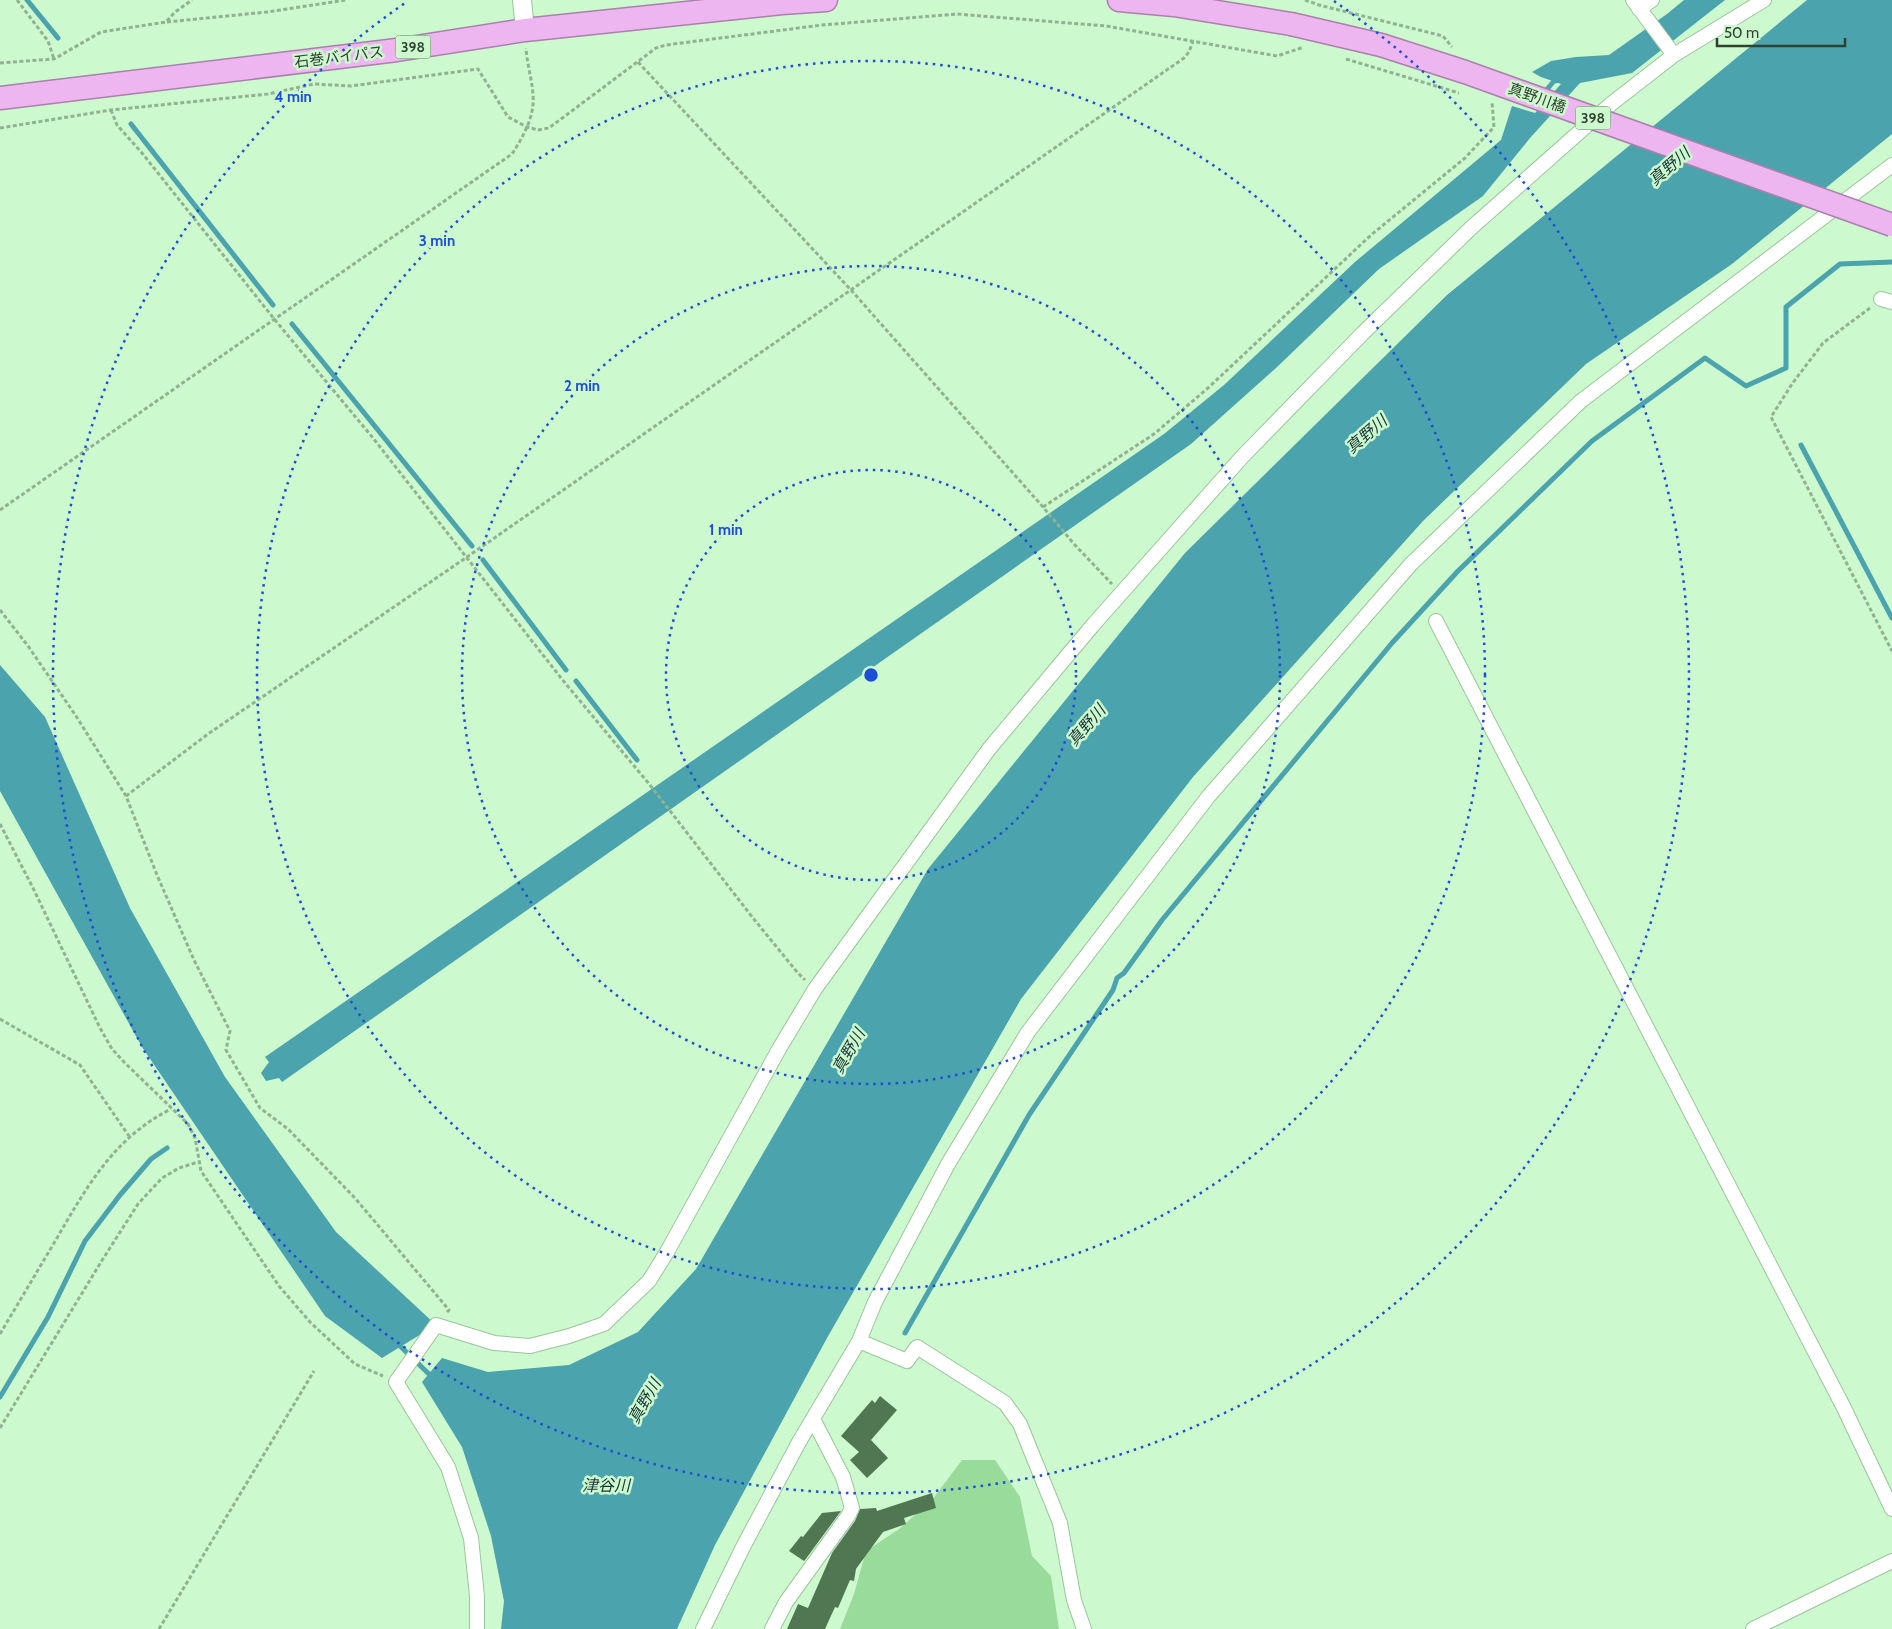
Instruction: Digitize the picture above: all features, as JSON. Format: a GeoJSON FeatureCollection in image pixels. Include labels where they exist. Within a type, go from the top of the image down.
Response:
{"type":"FeatureCollection","features":[{"type":"Feature","properties":{"kind":"highway","name":"石巻バイパス"},"geometry":{"type":"LineString","coordinates":[[0,98],[396,50],[525,30],[826,0]]}},
{"type":"Feature","properties":{"kind":"highway","name":"真野川橋"},"geometry":{"type":"LineString","coordinates":[[1119,0],[1174,5],[1291,24],[1381,45],[1465,72],[1892,225]]}},
{"type":"Feature","properties":{"kind":"street"},"geometry":{"type":"LineString","coordinates":[[522,0],[525,30]]}},
{"type":"Feature","properties":{"kind":"street"},"geometry":{"type":"LineString","coordinates":[[1652,0],[1636,5],[1674,55]]}},
{"type":"Feature","properties":{"kind":"street"},"geometry":{"type":"LineString","coordinates":[[477,1629],[477,1596],[471,1538],[448,1467],[396,1382],[436,1325],[494,1343],[530,1346],[604,1324],[649,1281],[667,1252],[779,1049],[815,989],[989,749],[1121,594],[1242,457],[1364,332],[1471,228],[1611,104],[1674,55],[1764,0]]}},
{"type":"Feature","properties":{"kind":"street"},"geometry":{"type":"LineString","coordinates":[[703,1629],[743,1546],[813,1419],[859,1341],[875,1302],[948,1164],[1028,1032],[1208,797],[1404,572],[1581,401],[1892,165]]}},
{"type":"Feature","properties":{"kind":"street"},"geometry":{"type":"LineString","coordinates":[[1436,621],[1844,1408],[1892,1509]]}},
{"type":"Feature","properties":{"kind":"street"},"geometry":{"type":"LineString","coordinates":[[859,1341],[907,1361],[917,1347],[1005,1403],[1020,1424],[1031,1447],[1060,1523],[1074,1600],[1084,1629]]}},
{"type":"Feature","properties":{"kind":"street"},"geometry":{"type":"LineString","coordinates":[[772,1629],[786,1602],[852,1508],[843,1477],[813,1419]]}},
{"type":"Feature","properties":{"kind":"street"},"geometry":{"type":"LineString","coordinates":[[1753,1629],[1892,1561]]}},
{"type":"Feature","properties":{"kind":"path"},"geometry":{"type":"LineString","coordinates":[[17,0],[48,41],[54,59]]}},
{"type":"Feature","properties":{"kind":"path"},"geometry":{"type":"LineString","coordinates":[[166,22],[175,12],[192,0]]}},
{"type":"Feature","properties":{"kind":"path"},"geometry":{"type":"LineString","coordinates":[[0,63],[54,59],[101,32],[166,22],[268,12],[346,0]]}},
{"type":"Feature","properties":{"kind":"path"},"geometry":{"type":"LineString","coordinates":[[0,128],[111,110],[268,94],[314,84],[351,86],[478,69],[508,117],[527,127],[538,130],[549,128],[656,48],[666,45],[822,25],[957,14],[1106,26],[1277,56],[1306,46]]}},
{"type":"Feature","properties":{"kind":"path"},"geometry":{"type":"LineString","coordinates":[[0,510],[512,154],[522,139],[530,120],[533,97],[526,60],[525,30]]}},
{"type":"Feature","properties":{"kind":"path"},"geometry":{"type":"LineString","coordinates":[[126,796],[208,734],[467,557],[1184,58],[1189,52],[1192,42]]}},
{"type":"Feature","properties":{"kind":"path"},"geometry":{"type":"LineString","coordinates":[[1344,58],[1467,95]]}},
{"type":"Feature","properties":{"kind":"path"},"geometry":{"type":"LineString","coordinates":[[638,62],[851,290],[1074,544],[1121,594]]}},
{"type":"Feature","properties":{"kind":"path"},"geometry":{"type":"LineString","coordinates":[[1043,507],[1154,434],[1208,388],[1371,235],[1465,158],[1494,127],[1493,103],[1484,100]]}},
{"type":"Feature","properties":{"kind":"path"},"geometry":{"type":"LineString","coordinates":[[111,110],[117,125],[142,153],[275,320],[373,438],[561,678],[650,785],[784,956],[815,989]]}},
{"type":"Feature","properties":{"kind":"path"},"geometry":{"type":"LineString","coordinates":[[1886,300],[1823,343],[1792,384],[1771,417],[1892,651]]}},
{"type":"Feature","properties":{"kind":"path"},"geometry":{"type":"LineString","coordinates":[[0,610],[28,646],[76,716],[126,796],[194,960],[230,1030],[226,1050],[250,1092],[260,1108],[288,1129],[354,1198],[449,1310],[436,1325]]}},
{"type":"Feature","properties":{"kind":"path"},"geometry":{"type":"LineString","coordinates":[[0,824],[34,888],[112,1049],[140,1079],[168,1103],[171,1109],[188,1124],[195,1138],[201,1171],[230,1217],[279,1286],[310,1322],[355,1364],[396,1382]]}},
{"type":"Feature","properties":{"kind":"path"},"geometry":{"type":"LineString","coordinates":[[0,1019],[80,1064],[129,1136]]}},
{"type":"Feature","properties":{"kind":"path"},"geometry":{"type":"LineString","coordinates":[[0,1334],[81,1198],[108,1158],[129,1136],[156,1116],[171,1109]]}},
{"type":"Feature","properties":{"kind":"path"},"geometry":{"type":"LineString","coordinates":[[0,1428],[138,1204],[162,1178],[179,1168],[198,1162]]}},
{"type":"Feature","properties":{"kind":"path"},"geometry":{"type":"LineString","coordinates":[[159,1629],[314,1371]]}},
{"type":"Feature","properties":{"kind":"green space"},"geometry":{"type":"Polygon","coordinates":[[[962,1460],[995,1460],[1020,1497],[1032,1556],[1051,1576],[1059,1629],[840,1629],[854,1594],[866,1551],[899,1529],[932,1500],[962,1460]]]}},
{"type":"Feature","properties":{"kind":"water"},"geometry":{"type":"Polygon","coordinates":[[[1684,0],[1725,0],[1632,73],[1580,83],[1530,138],[1483,196],[1379,269],[1276,368],[1191,444],[282,1082],[279,1078],[266,1081],[261,1073],[269,1062],[265,1057],[1164,434],[1224,385],[1355,262],[1501,140],[1512,106],[1535,113],[1561,84],[1532,72],[1551,61],[1609,55],[1684,0]]]}},
{"type":"Feature","properties":{"kind":"water","name":"津谷川"},"geometry":{"type":"Polygon","coordinates":[[[1807,0],[1892,0],[1892,134],[1732,264],[1586,364],[1423,521],[1193,777],[1021,999],[827,1338],[715,1545],[677,1629],[501,1629],[504,1601],[491,1536],[462,1447],[422,1382],[442,1358],[488,1372],[569,1365],[638,1332],[696,1269],[928,869],[1185,553],[1447,295],[1807,0]]]}},
{"type":"Feature","properties":{"kind":"water"},"geometry":{"type":"Polygon","coordinates":[[[0,665],[45,717],[130,908],[225,1077],[336,1232],[436,1325],[382,1358],[325,1316],[142,1047],[0,791],[0,665]]]}},
{"type":"Feature","properties":{"kind":"building"},"geometry":{"type":"Polygon","coordinates":[[[880,1396],[897,1410],[871,1440],[888,1458],[867,1478],[850,1460],[859,1452],[841,1436],[872,1400],[875,1403],[880,1396]]]}},
{"type":"Feature","properties":{"kind":"building"},"geometry":{"type":"Polygon","coordinates":[[[932,1493],[936,1508],[904,1518],[906,1524],[883,1532],[856,1569],[854,1581],[850,1580],[838,1608],[835,1607],[825,1629],[787,1629],[798,1604],[808,1608],[832,1553],[855,1521],[860,1509],[876,1508],[877,1511],[932,1493]]]}},
{"type":"Feature","properties":{"kind":"building"},"geometry":{"type":"Polygon","coordinates":[[[841,1511],[804,1561],[789,1551],[822,1513],[841,1511]]]}},
{"type":"Feature","properties":{"kind":"waterway"},"geometry":{"type":"LineString","coordinates":[[27,0],[58,38]]}},
{"type":"Feature","properties":{"kind":"waterway"},"geometry":{"type":"LineString","coordinates":[[1543,94],[1554,81],[1561,80]]}},
{"type":"Feature","properties":{"kind":"waterway"},"geometry":{"type":"LineString","coordinates":[[131,124],[273,305]]}},
{"type":"Feature","properties":{"kind":"waterway"},"geometry":{"type":"LineString","coordinates":[[905,1333],[1029,1115],[1113,990],[1117,978],[1124,973],[1162,920],[1392,643],[1458,571],[1592,441],[1705,358],[1746,386],[1786,368],[1786,307],[1840,264],[1892,262]]}},
{"type":"Feature","properties":{"kind":"waterway"},"geometry":{"type":"LineString","coordinates":[[292,324],[472,546]]}},
{"type":"Feature","properties":{"kind":"waterway"},"geometry":{"type":"LineString","coordinates":[[1801,445],[1892,618]]}},
{"type":"Feature","properties":{"kind":"waterway"},"geometry":{"type":"LineString","coordinates":[[483,560],[566,670]]}},
{"type":"Feature","properties":{"kind":"waterway"},"geometry":{"type":"LineString","coordinates":[[576,681],[637,760]]}},
{"type":"Feature","properties":{"kind":"waterway"},"geometry":{"type":"LineString","coordinates":[[0,1397],[48,1317],[85,1241],[120,1195],[151,1159],[167,1148]]}},
{"type":"Feature","properties":{"kind":"waterway"},"geometry":{"type":"LineString","coordinates":[[397,1343],[432,1377]]}},
{"type":"Feature","properties":{"kind":"water label","name":"真野川"},"geometry":{"type":"Point","coordinates":[1669,166]}},
{"type":"Feature","properties":{"kind":"water label","name":"真野川"},"geometry":{"type":"Point","coordinates":[1366,434]}},
{"type":"Feature","properties":{"kind":"water label","name":"真野川"},"geometry":{"type":"Point","coordinates":[1086,725]}},
{"type":"Feature","properties":{"kind":"water label","name":"真野川"},"geometry":{"type":"Point","coordinates":[848,1051]}},
{"type":"Feature","properties":{"kind":"water label","name":"真野川"},"geometry":{"type":"Point","coordinates":[644,1401]}}]}
